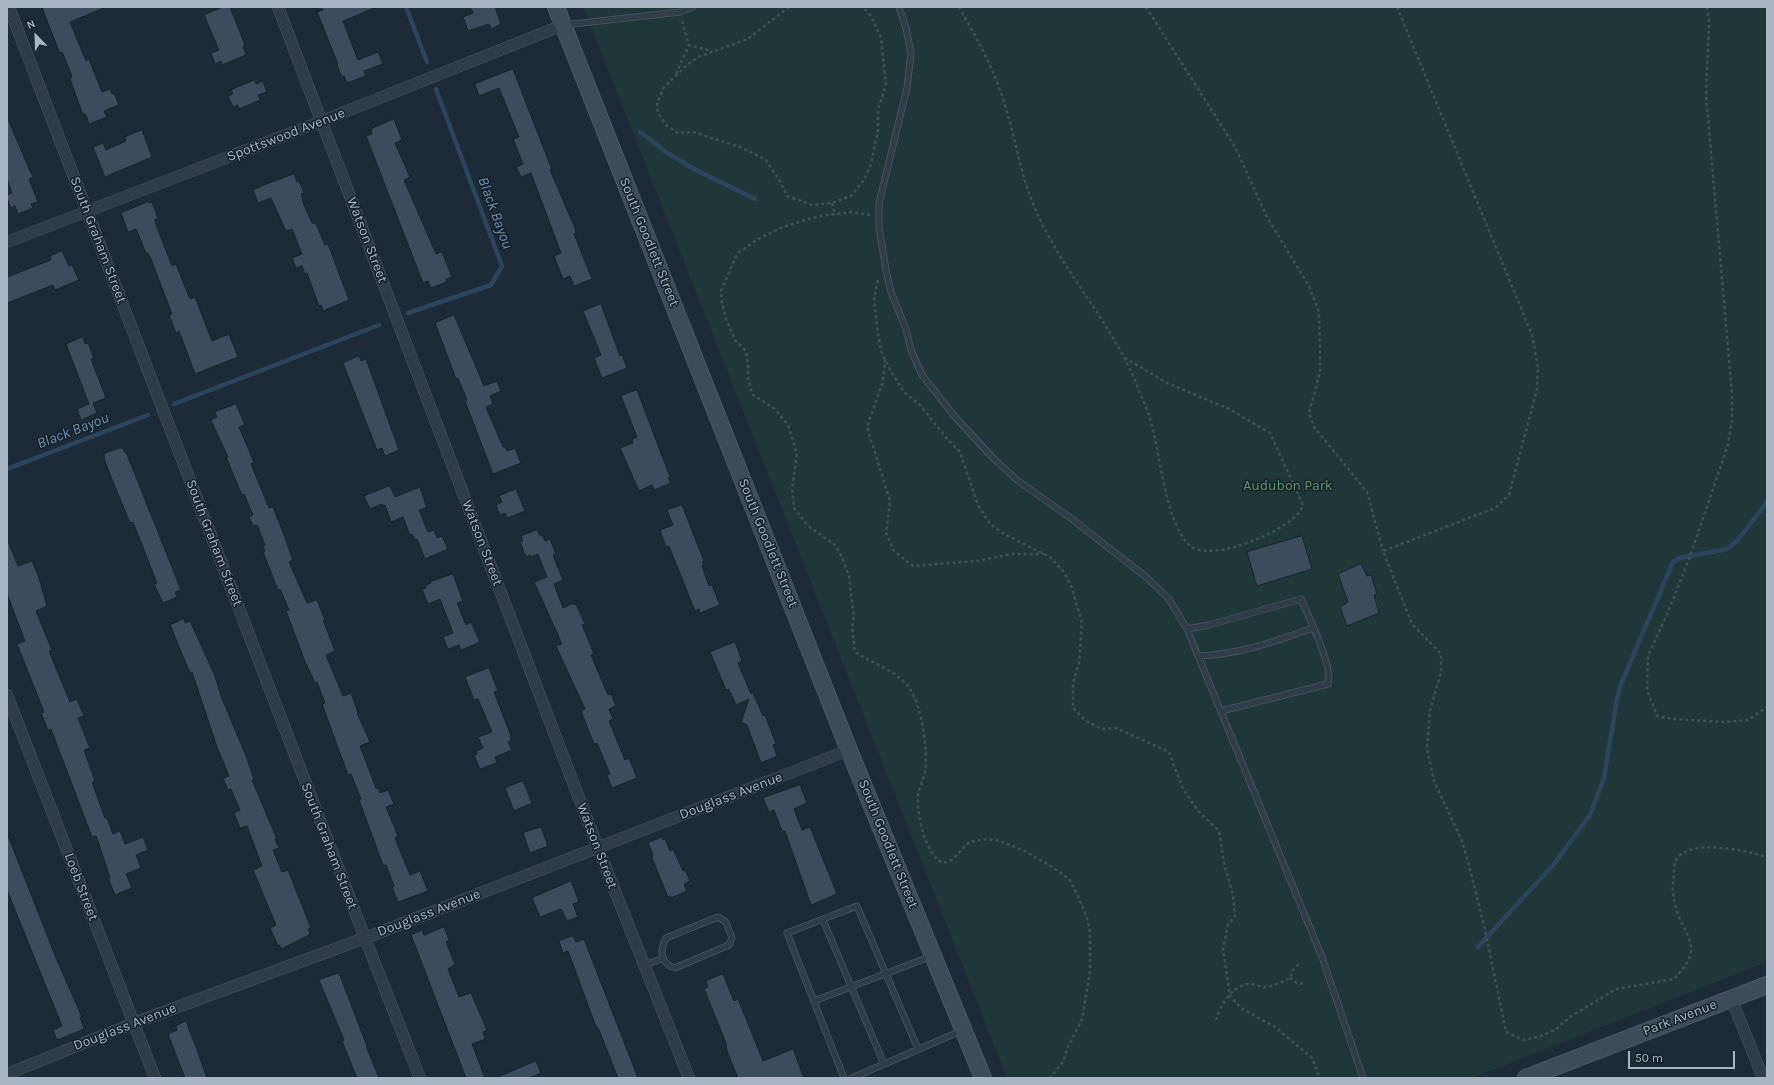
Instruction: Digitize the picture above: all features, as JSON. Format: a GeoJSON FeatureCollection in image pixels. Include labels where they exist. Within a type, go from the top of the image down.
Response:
{"type":"FeatureCollection","features":[{"type":"Feature","properties":{"kind":"main road","name":"South Goodlett Street"},"geometry":{"type":"LineString","coordinates":[[556,7],[849,750],[983,1078]]}},
{"type":"Feature","properties":{"kind":"main road","name":"Park Avenue"},"geometry":{"type":"LineString","coordinates":[[1536,1076],[1767,985]]}},
{"type":"Feature","properties":{"kind":"street","name":"South Graham Street"},"geometry":{"type":"LineString","coordinates":[[9,7],[420,1078]]}},
{"type":"Feature","properties":{"kind":"street","name":"Watson Street"},"geometry":{"type":"LineString","coordinates":[[278,7],[598,848],[689,1078]]}},
{"type":"Feature","properties":{"kind":"street","name":"Spottswood Avenue"},"geometry":{"type":"LineString","coordinates":[[7,242],[322,121],[564,25]]}},
{"type":"Feature","properties":{"kind":"street","name":"Loeb Street"},"geometry":{"type":"LineString","coordinates":[[7,696],[155,1078]]}},
{"type":"Feature","properties":{"kind":"street","name":"Douglass Avenue"},"geometry":{"type":"LineString","coordinates":[[7,1074],[134,1023],[365,938],[849,750]]}},
{"type":"Feature","properties":{"kind":"street"},"geometry":{"type":"LineString","coordinates":[[1731,998],[1763,1078]]}},
{"type":"Feature","properties":{"kind":"lane"},"geometry":{"type":"LineString","coordinates":[[564,25],[680,12],[692,7]]}},
{"type":"Feature","properties":{"kind":"lane"},"geometry":{"type":"LineString","coordinates":[[899,7],[906,28],[911,53],[907,88],[879,203],[879,227],[891,292],[906,329],[911,350],[922,375],[956,418],[993,458],[1017,480],[1072,519],[1146,577],[1169,599],[1187,629],[1322,957],[1363,1078]]}},
{"type":"Feature","properties":{"kind":"lane"},"geometry":{"type":"LineString","coordinates":[[1187,629],[1209,625],[1301,598],[1327,666],[1330,680],[1328,684],[1221,711]]}},
{"type":"Feature","properties":{"kind":"lane"},"geometry":{"type":"LineString","coordinates":[[1198,656],[1215,656],[1242,650],[1313,628]]}},
{"type":"Feature","properties":{"kind":"lane"},"geometry":{"type":"LineString","coordinates":[[844,1078],[787,933],[857,906],[918,1049]]}},
{"type":"Feature","properties":{"kind":"lane"},"geometry":{"type":"LineString","coordinates":[[718,917],[726,922],[732,938],[729,945],[675,968],[667,966],[662,959],[661,946],[666,938],[718,917]]}},
{"type":"Feature","properties":{"kind":"lane"},"geometry":{"type":"LineString","coordinates":[[823,920],[884,1064]]}},
{"type":"Feature","properties":{"kind":"lane"},"geometry":{"type":"LineString","coordinates":[[814,1001],[933,956]]}},
{"type":"Feature","properties":{"kind":"lane"},"geometry":{"type":"LineString","coordinates":[[644,965],[662,959]]}},
{"type":"Feature","properties":{"kind":"lane"},"geometry":{"type":"LineString","coordinates":[[852,1078],[963,1030]]}},
{"type":"Feature","properties":{"kind":"path"},"geometry":{"type":"LineString","coordinates":[[789,7],[748,39],[698,57],[664,87],[657,103],[658,113],[667,126],[678,132],[693,132],[740,147],[765,159],[780,181],[787,196],[812,205],[832,203],[851,196],[864,180],[871,164],[878,130],[878,109],[886,85],[880,38],[871,16],[863,7]]}},
{"type":"Feature","properties":{"kind":"path"},"geometry":{"type":"LineString","coordinates":[[959,7],[992,68],[1010,121],[1021,168],[1034,207],[1054,243],[1125,358],[1150,419],[1174,520],[1182,536],[1191,547],[1207,552],[1242,545],[1271,532],[1302,511],[1304,505],[1270,433],[1228,409],[1167,383],[1125,358]]}},
{"type":"Feature","properties":{"kind":"path"},"geometry":{"type":"LineString","coordinates":[[1146,7],[1235,147],[1268,219],[1309,286],[1319,312],[1320,372],[1309,413],[1314,427],[1367,492],[1383,551],[1412,624],[1441,654],[1441,672],[1430,710],[1427,749],[1434,780],[1462,842],[1470,869],[1486,934],[1506,1032],[1524,1040],[1541,1036],[1555,1030],[1570,1018],[1616,989],[1674,979],[1685,965],[1691,951],[1690,940],[1679,917],[1673,898],[1673,878],[1676,860],[1684,853],[1693,849],[1707,848],[1746,851],[1767,856]]}},
{"type":"Feature","properties":{"kind":"path"},"geometry":{"type":"LineString","coordinates":[[1383,551],[1495,508],[1509,495],[1537,389],[1538,367],[1532,335],[1397,7]]}},
{"type":"Feature","properties":{"kind":"path"},"geometry":{"type":"LineString","coordinates":[[1707,7],[1709,22],[1706,95],[1732,394],[1732,420],[1728,445],[1691,553],[1668,612],[1648,656],[1646,690],[1657,716],[1673,719],[1724,722],[1748,720],[1767,707]]}},
{"type":"Feature","properties":{"kind":"path"},"geometry":{"type":"LineString","coordinates":[[675,76],[689,45],[680,12]]}},
{"type":"Feature","properties":{"kind":"path"},"geometry":{"type":"LineString","coordinates":[[689,45],[712,51]]}},
{"type":"Feature","properties":{"kind":"path"},"geometry":{"type":"LineString","coordinates":[[832,203],[835,214]]}},
{"type":"Feature","properties":{"kind":"path"},"geometry":{"type":"LineString","coordinates":[[873,221],[871,215],[851,212],[821,216],[783,227],[758,239],[737,254],[721,291],[722,304],[735,340],[746,351],[748,378],[752,394],[775,409],[788,425],[797,454],[792,488],[794,508],[808,526],[835,545],[842,557],[849,576],[854,616],[852,627],[855,652],[866,660],[895,675],[910,688],[916,701],[922,727],[925,771],[918,798],[924,833],[930,851],[936,860],[943,863],[952,860],[969,842],[987,839],[1000,841],[1025,851],[1069,879],[1085,912],[1090,932],[1091,956],[1082,1019],[1068,1046],[1063,1062],[1050,1078]]}},
{"type":"Feature","properties":{"kind":"path"},"geometry":{"type":"LineString","coordinates":[[878,275],[874,298],[881,351],[904,392],[920,405],[949,441],[960,452],[978,506],[990,524],[1004,534],[1050,557],[1064,572],[1072,588],[1082,623],[1079,663],[1073,683],[1073,708],[1086,721],[1102,729],[1116,728],[1169,752],[1183,789],[1198,811],[1219,831],[1224,863],[1233,895],[1235,916],[1228,925],[1223,949],[1230,996],[1241,1008],[1275,1027],[1312,1058],[1320,1078]]}},
{"type":"Feature","properties":{"kind":"path"},"geometry":{"type":"LineString","coordinates":[[885,358],[883,381],[867,427],[890,501],[886,533],[894,551],[913,566],[976,561],[1012,554],[1046,554]]}},
{"type":"Feature","properties":{"kind":"path"},"geometry":{"type":"LineString","coordinates":[[1216,1020],[1224,1001],[1238,988],[1248,984],[1266,987],[1290,978],[1293,970],[1299,964]]}},
{"type":"Feature","properties":{"kind":"path"},"geometry":{"type":"LineString","coordinates":[[1290,978],[1298,984],[1305,983]]}},
{"type":"Feature","properties":{"kind":"green space","name":"Audubon Park"},"geometry":{"type":"Polygon","coordinates":[[[583,7],[1767,7],[1767,962],[1472,1078],[1007,1078],[583,7]]]}},
{"type":"Feature","properties":{"kind":"building"},"geometry":{"type":"Polygon","coordinates":[[[42,7],[106,7],[70,22],[86,61],[89,59],[102,92],[110,89],[112,94],[114,93],[119,105],[104,111],[107,117],[89,124],[86,115],[82,112],[70,79],[72,76],[62,52],[60,53],[42,7]]]}},
{"type":"Feature","properties":{"kind":"building"},"geometry":{"type":"Polygon","coordinates":[[[223,7],[230,7],[245,45],[243,46],[246,55],[222,65],[221,61],[215,64],[211,53],[219,50],[204,15],[223,7]]]}},
{"type":"Feature","properties":{"kind":"building"},"geometry":{"type":"Polygon","coordinates":[[[321,7],[377,7],[343,21],[358,60],[378,52],[383,64],[364,71],[366,76],[347,83],[344,76],[342,77],[317,12],[323,10],[321,7]]]}},
{"type":"Feature","properties":{"kind":"building"},"geometry":{"type":"Polygon","coordinates":[[[470,7],[495,7],[501,24],[491,29],[489,24],[468,31],[463,17],[473,13],[470,7]]]}},
{"type":"Feature","properties":{"kind":"building"},"geometry":{"type":"Polygon","coordinates":[[[513,69],[552,170],[550,170],[575,228],[576,234],[574,234],[592,279],[574,286],[570,276],[563,279],[554,256],[561,253],[531,173],[521,177],[516,167],[523,164],[513,139],[519,137],[499,88],[479,96],[475,84],[513,69]]]}},
{"type":"Feature","properties":{"kind":"building"},"geometry":{"type":"Polygon","coordinates":[[[255,80],[256,84],[263,81],[267,92],[258,95],[260,100],[239,109],[238,105],[233,107],[228,96],[233,94],[231,90],[255,80]]]}},
{"type":"Feature","properties":{"kind":"building"},"geometry":{"type":"Polygon","coordinates":[[[7,117],[33,177],[29,179],[38,202],[31,204],[33,208],[18,214],[15,206],[11,208],[7,198],[7,195],[12,193],[7,179],[7,117]]]}},
{"type":"Feature","properties":{"kind":"building"},"geometry":{"type":"Polygon","coordinates":[[[394,119],[402,140],[395,143],[410,177],[404,180],[436,254],[442,252],[452,277],[446,279],[447,282],[431,288],[428,281],[423,283],[366,136],[372,134],[371,129],[394,119]]]}},
{"type":"Feature","properties":{"kind":"building"},"geometry":{"type":"Polygon","coordinates":[[[142,130],[152,157],[105,177],[93,147],[103,143],[106,150],[126,141],[125,137],[142,130]]]}},
{"type":"Feature","properties":{"kind":"building"},"geometry":{"type":"Polygon","coordinates":[[[294,174],[304,193],[301,194],[302,200],[312,223],[316,224],[325,245],[328,244],[349,300],[323,311],[321,305],[319,306],[307,273],[305,274],[302,266],[296,268],[292,258],[302,254],[292,229],[286,231],[271,198],[258,203],[253,190],[294,174]]]}},
{"type":"Feature","properties":{"kind":"building"},"geometry":{"type":"Polygon","coordinates":[[[148,202],[152,202],[158,218],[155,222],[172,266],[176,264],[190,299],[195,297],[212,341],[229,334],[238,357],[195,374],[179,331],[176,333],[169,315],[172,314],[151,259],[148,253],[146,253],[136,229],[128,232],[121,213],[148,202]]]}},
{"type":"Feature","properties":{"kind":"building"},"geometry":{"type":"Polygon","coordinates":[[[62,251],[69,266],[72,265],[79,280],[55,290],[53,285],[7,303],[7,277],[51,260],[50,256],[62,251]]]}},
{"type":"Feature","properties":{"kind":"building"},"geometry":{"type":"Polygon","coordinates":[[[601,304],[620,356],[622,355],[627,368],[602,378],[594,358],[601,355],[583,311],[601,304]]]}},
{"type":"Feature","properties":{"kind":"building"},"geometry":{"type":"Polygon","coordinates":[[[454,315],[484,386],[497,381],[501,391],[490,396],[493,404],[486,407],[503,447],[505,447],[507,451],[515,448],[521,463],[493,474],[465,401],[467,400],[458,378],[456,379],[435,323],[454,315]]]}},
{"type":"Feature","properties":{"kind":"building"},"geometry":{"type":"Polygon","coordinates":[[[83,337],[85,344],[88,343],[94,358],[91,359],[106,398],[93,403],[97,413],[81,420],[77,409],[89,404],[66,344],[83,337]]]}},
{"type":"Feature","properties":{"kind":"building"},"geometry":{"type":"Polygon","coordinates":[[[359,356],[361,361],[366,359],[399,450],[385,456],[382,448],[377,450],[343,363],[359,356]]]}},
{"type":"Feature","properties":{"kind":"building"},"geometry":{"type":"Polygon","coordinates":[[[637,390],[670,477],[668,478],[671,483],[654,490],[652,485],[639,491],[620,448],[633,443],[632,439],[637,437],[621,396],[637,390]]]}},
{"type":"Feature","properties":{"kind":"building"},"geometry":{"type":"Polygon","coordinates":[[[236,404],[245,425],[239,427],[254,462],[251,464],[269,508],[273,507],[281,527],[293,560],[289,562],[307,603],[317,600],[335,651],[326,655],[343,696],[351,693],[358,712],[357,713],[370,742],[360,746],[376,788],[378,788],[380,793],[388,790],[394,804],[386,807],[398,836],[395,838],[410,875],[420,871],[428,891],[398,902],[386,865],[383,865],[359,800],[361,799],[351,774],[348,775],[322,704],[325,703],[317,682],[315,683],[304,659],[286,611],[289,610],[280,589],[278,590],[263,552],[265,551],[263,546],[265,545],[257,525],[253,526],[249,517],[253,515],[244,494],[242,495],[226,457],[228,457],[211,420],[217,417],[215,412],[236,404]]]}},
{"type":"Feature","properties":{"kind":"building"},"geometry":{"type":"Polygon","coordinates":[[[119,448],[123,448],[125,453],[126,452],[181,590],[175,592],[177,597],[163,603],[154,584],[157,583],[133,522],[130,523],[105,462],[104,454],[119,448]]]}},
{"type":"Feature","properties":{"kind":"building"},"geometry":{"type":"Polygon","coordinates":[[[390,486],[395,497],[420,487],[426,508],[419,510],[428,532],[434,530],[437,538],[442,536],[448,549],[425,559],[417,539],[415,540],[412,534],[410,535],[403,517],[391,522],[385,505],[383,506],[382,504],[370,509],[364,496],[390,486]]]}},
{"type":"Feature","properties":{"kind":"building"},"geometry":{"type":"Polygon","coordinates":[[[516,489],[525,511],[507,518],[505,513],[500,515],[496,505],[502,502],[499,496],[516,489]]]}},
{"type":"Feature","properties":{"kind":"building"},"geometry":{"type":"Polygon","coordinates":[[[682,505],[704,561],[702,562],[704,565],[702,566],[709,586],[712,585],[720,605],[700,613],[699,609],[695,611],[669,546],[666,547],[660,530],[673,525],[667,510],[682,505]]]}},
{"type":"Feature","properties":{"kind":"building"},"geometry":{"type":"Polygon","coordinates":[[[537,530],[545,541],[550,539],[556,554],[553,555],[563,580],[554,584],[563,608],[573,603],[574,605],[576,604],[585,624],[582,625],[594,654],[591,655],[608,695],[611,694],[616,706],[609,709],[613,719],[609,721],[625,760],[629,758],[637,778],[612,788],[607,775],[610,774],[597,743],[594,744],[581,711],[585,709],[556,646],[562,644],[534,582],[547,577],[538,554],[531,557],[530,555],[526,557],[520,542],[523,541],[521,536],[537,530]]]}},
{"type":"Feature","properties":{"kind":"building"},"geometry":{"type":"Polygon","coordinates":[[[1302,536],[1312,569],[1257,586],[1247,552],[1302,536]]]}},
{"type":"Feature","properties":{"kind":"building"},"geometry":{"type":"Polygon","coordinates":[[[7,539],[18,566],[32,561],[38,575],[47,606],[36,611],[52,650],[49,651],[70,702],[77,699],[84,716],[78,718],[90,748],[84,750],[95,781],[92,782],[105,818],[107,818],[113,834],[120,831],[125,844],[143,837],[148,850],[136,855],[141,868],[126,874],[132,888],[115,895],[108,878],[110,878],[96,836],[92,837],[51,729],[48,730],[41,713],[44,712],[17,644],[25,641],[7,594],[7,539]]]}},
{"type":"Feature","properties":{"kind":"building"},"geometry":{"type":"Polygon","coordinates":[[[1361,564],[1367,576],[1371,575],[1377,594],[1374,595],[1379,613],[1347,626],[1340,607],[1348,602],[1338,574],[1361,564]]]}},
{"type":"Feature","properties":{"kind":"building"},"geometry":{"type":"Polygon","coordinates":[[[453,574],[463,601],[457,603],[466,625],[471,622],[480,642],[461,650],[459,645],[448,649],[443,637],[453,633],[440,599],[428,604],[422,589],[426,588],[425,586],[431,583],[430,582],[453,574]]]}},
{"type":"Feature","properties":{"kind":"building"},"geometry":{"type":"Polygon","coordinates":[[[184,619],[185,623],[190,621],[215,676],[221,696],[246,756],[254,779],[252,780],[277,839],[275,839],[279,848],[273,850],[282,872],[288,870],[311,928],[308,929],[310,934],[281,949],[280,945],[278,946],[270,928],[276,925],[253,870],[262,866],[247,826],[240,828],[234,813],[240,810],[231,789],[228,790],[223,778],[229,776],[217,747],[192,672],[190,673],[170,625],[184,619]]]}},
{"type":"Feature","properties":{"kind":"building"},"geometry":{"type":"Polygon","coordinates":[[[735,642],[742,661],[738,663],[751,694],[752,691],[763,716],[765,715],[776,744],[773,745],[777,756],[761,763],[747,725],[741,722],[749,699],[736,705],[729,689],[726,690],[710,652],[735,642]]]}},
{"type":"Feature","properties":{"kind":"building"},"geometry":{"type":"Polygon","coordinates":[[[489,668],[498,691],[494,692],[511,736],[511,740],[508,742],[512,750],[495,757],[497,763],[480,769],[474,755],[477,754],[476,751],[483,748],[478,737],[492,732],[478,699],[474,700],[465,677],[489,668]]]}},
{"type":"Feature","properties":{"kind":"building"},"geometry":{"type":"Polygon","coordinates":[[[523,781],[532,803],[514,811],[505,788],[523,781]]]}},
{"type":"Feature","properties":{"kind":"building"},"geometry":{"type":"Polygon","coordinates":[[[800,785],[807,803],[794,809],[802,830],[810,827],[837,894],[811,905],[785,831],[782,831],[774,810],[769,812],[763,798],[800,785]]]}},
{"type":"Feature","properties":{"kind":"building"},"geometry":{"type":"Polygon","coordinates":[[[541,827],[548,846],[530,853],[523,833],[541,827]]]}},
{"type":"Feature","properties":{"kind":"building"},"geometry":{"type":"Polygon","coordinates":[[[7,833],[56,958],[82,1017],[80,1017],[84,1029],[57,1040],[53,1030],[62,1026],[7,890],[7,833]]]}},
{"type":"Feature","properties":{"kind":"building"},"geometry":{"type":"Polygon","coordinates":[[[662,837],[663,840],[665,839],[670,851],[673,849],[683,871],[685,870],[690,881],[684,884],[687,891],[671,898],[670,896],[668,897],[652,858],[653,854],[648,843],[662,837]]]}},
{"type":"Feature","properties":{"kind":"building"},"geometry":{"type":"Polygon","coordinates":[[[571,881],[579,902],[573,904],[578,917],[567,921],[561,909],[540,917],[532,898],[571,881]]]}},
{"type":"Feature","properties":{"kind":"building"},"geometry":{"type":"Polygon","coordinates":[[[444,927],[449,940],[446,942],[455,964],[448,969],[459,997],[471,993],[487,1030],[483,1032],[485,1039],[472,1044],[485,1078],[466,1078],[411,935],[422,930],[424,935],[444,927]]]}},
{"type":"Feature","properties":{"kind":"building"},"geometry":{"type":"Polygon","coordinates":[[[573,936],[576,942],[584,939],[638,1078],[618,1078],[599,1030],[595,1024],[568,951],[563,953],[559,941],[573,936]]]}},
{"type":"Feature","properties":{"kind":"building"},"geometry":{"type":"Polygon","coordinates":[[[339,973],[379,1078],[357,1078],[342,1041],[344,1040],[319,980],[339,973]]]}},
{"type":"Feature","properties":{"kind":"building"},"geometry":{"type":"Polygon","coordinates":[[[723,974],[734,1001],[738,999],[763,1061],[793,1049],[804,1078],[738,1078],[727,1051],[726,1043],[704,989],[708,987],[706,981],[723,974]]]}},
{"type":"Feature","properties":{"kind":"building"},"geometry":{"type":"Polygon","coordinates":[[[186,1021],[207,1078],[185,1078],[168,1034],[177,1030],[176,1026],[186,1021]]]}},
{"type":"Feature","properties":{"kind":"building"},"geometry":{"type":"Polygon","coordinates":[[[536,1061],[541,1073],[529,1078],[496,1078],[536,1061]]]}},
{"type":"Feature","properties":{"kind":"waterway","name":"Black Bayou"},"geometry":{"type":"LineString","coordinates":[[406,7],[427,62]]}},
{"type":"Feature","properties":{"kind":"waterway","name":"Black Bayou"},"geometry":{"type":"LineString","coordinates":[[408,313],[491,285],[502,266],[436,89]]}},
{"type":"Feature","properties":{"kind":"waterway"},"geometry":{"type":"LineString","coordinates":[[640,132],[666,152],[694,169],[755,199]]}},
{"type":"Feature","properties":{"kind":"waterway","name":"Black Bayou"},"geometry":{"type":"LineString","coordinates":[[174,404],[379,325]]}},
{"type":"Feature","properties":{"kind":"waterway","name":"Black Bayou"},"geometry":{"type":"LineString","coordinates":[[7,469],[148,415]]}},
{"type":"Feature","properties":{"kind":"waterway"},"geometry":{"type":"LineString","coordinates":[[1478,947],[1554,864],[1590,815],[1604,778],[1617,699],[1621,684],[1673,562],[1680,558],[1727,549],[1738,540],[1767,502]]}}]}
